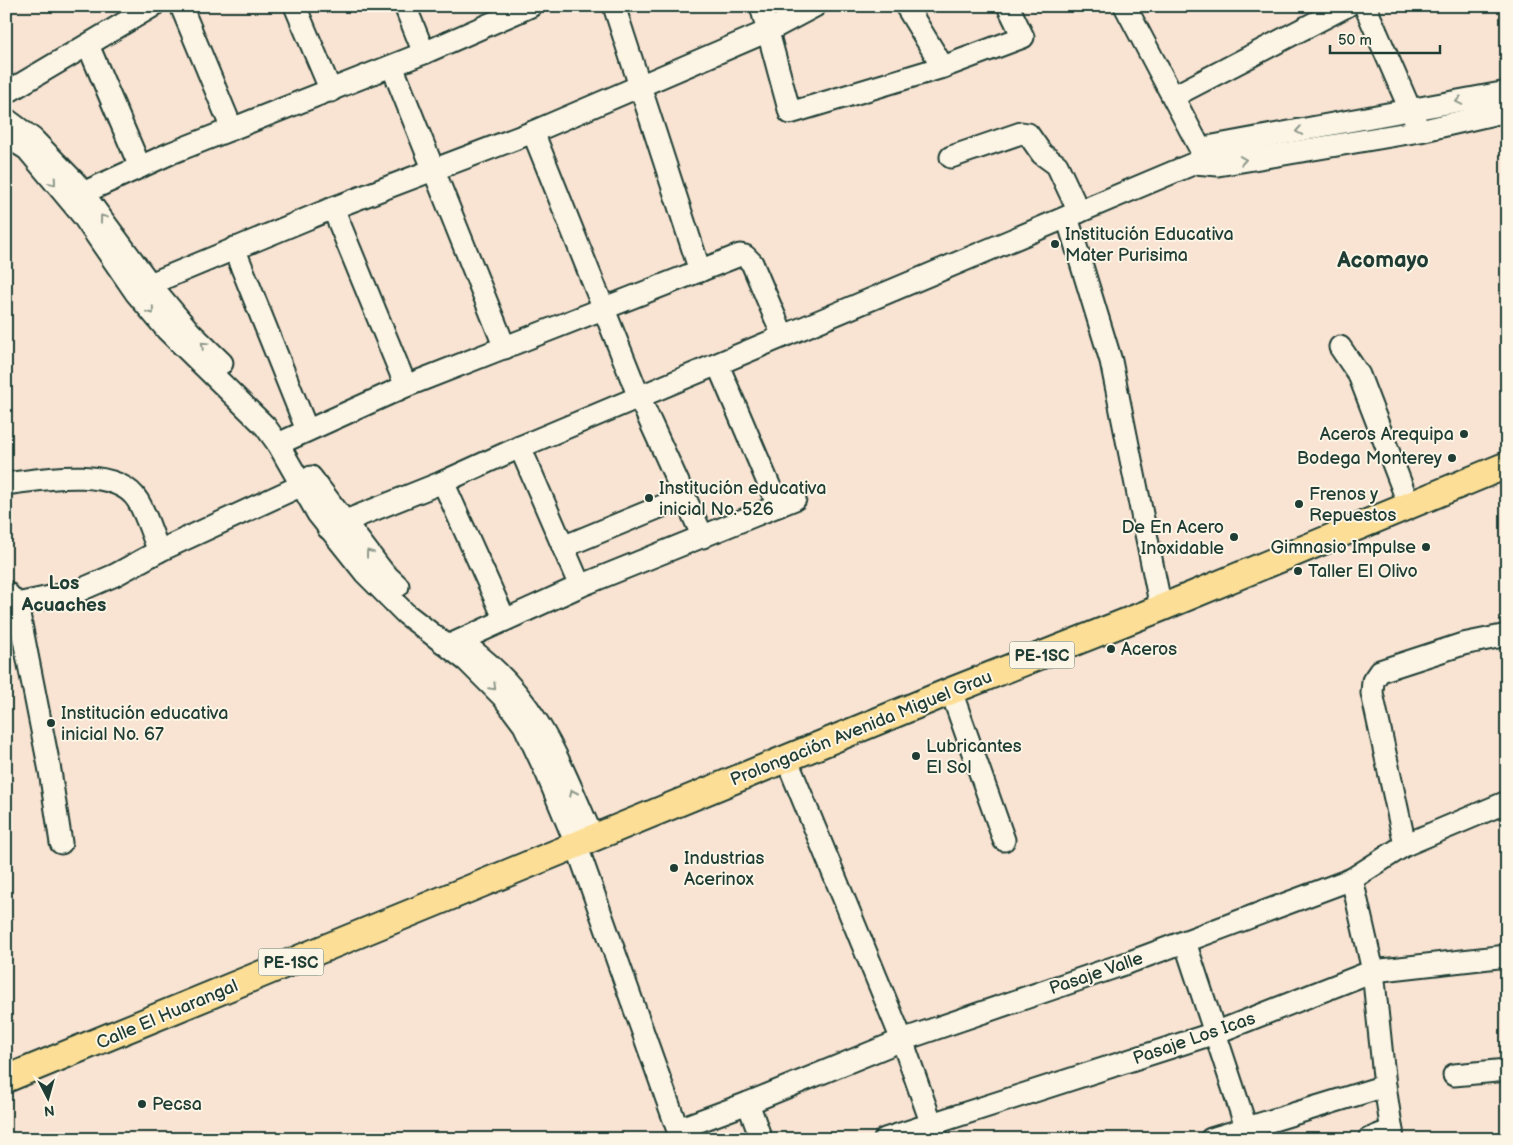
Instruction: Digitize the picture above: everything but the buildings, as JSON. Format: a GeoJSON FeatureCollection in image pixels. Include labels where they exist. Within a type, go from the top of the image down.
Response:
{"type":"FeatureCollection","features":[{"type":"Feature","properties":{"kind":"main road","name":"Prolongación Avenida Miguel Grau"},"geometry":{"type":"LineString","coordinates":[[585,841],[950,691],[1161,608],[1507,465]]}},
{"type":"Feature","properties":{"kind":"main road","name":"Calle El Huarangal"},"geometry":{"type":"LineString","coordinates":[[6,1079],[585,841]]}},
{"type":"Feature","properties":{"kind":"street"},"geometry":{"type":"LineString","coordinates":[[6,93],[153,6]]}},
{"type":"Feature","properties":{"kind":"street"},"geometry":{"type":"LineString","coordinates":[[181,6],[232,130]]}},
{"type":"Feature","properties":{"kind":"street"},"geometry":{"type":"LineString","coordinates":[[294,6],[331,90]]}},
{"type":"Feature","properties":{"kind":"street"},"geometry":{"type":"LineString","coordinates":[[406,6],[424,53]]}},
{"type":"Feature","properties":{"kind":"street"},"geometry":{"type":"LineString","coordinates":[[614,6],[700,271]]}},
{"type":"Feature","properties":{"kind":"street"},"geometry":{"type":"LineString","coordinates":[[761,6],[790,113],[942,67],[1023,37],[1008,6]]}},
{"type":"Feature","properties":{"kind":"street"},"geometry":{"type":"LineString","coordinates":[[143,288],[234,248],[333,208],[434,168],[533,132],[768,31],[816,6]]}},
{"type":"Feature","properties":{"kind":"street"},"geometry":{"type":"LineString","coordinates":[[906,6],[942,67]]}},
{"type":"Feature","properties":{"kind":"street"},"geometry":{"type":"LineString","coordinates":[[1125,6],[1174,96],[1199,159]]}},
{"type":"Feature","properties":{"kind":"street"},"geometry":{"type":"LineString","coordinates":[[1174,96],[1348,6]]}},
{"type":"Feature","properties":{"kind":"street"},"geometry":{"type":"LineString","coordinates":[[1365,6],[1420,131]]}},
{"type":"Feature","properties":{"kind":"street"},"geometry":{"type":"LineString","coordinates":[[83,193],[140,167],[424,53],[526,7]]}},
{"type":"Feature","properties":{"kind":"street"},"geometry":{"type":"LineString","coordinates":[[88,44],[140,167]]}},
{"type":"Feature","properties":{"kind":"street"},"geometry":{"type":"LineString","coordinates":[[392,66],[505,348]]}},
{"type":"Feature","properties":{"kind":"street"},"geometry":{"type":"LineString","coordinates":[[336,524],[443,482],[520,447],[1073,214],[1199,159],[1213,146],[1507,92]]}},
{"type":"Feature","properties":{"kind":"street"},"geometry":{"type":"LineString","coordinates":[[1199,159],[1218,165],[1420,131],[1507,111]]}},
{"type":"Feature","properties":{"kind":"street"},"geometry":{"type":"LineString","coordinates":[[6,120],[33,138],[83,193],[167,330],[246,405],[292,437]]}},
{"type":"Feature","properties":{"kind":"street"},"geometry":{"type":"LineString","coordinates":[[533,132],[639,397],[703,537]]}},
{"type":"Feature","properties":{"kind":"street"},"geometry":{"type":"LineString","coordinates":[[951,157],[1020,133],[1028,134],[1042,154],[1057,165],[1073,214],[1111,360],[1161,608]]}},
{"type":"Feature","properties":{"kind":"street"},"geometry":{"type":"LineString","coordinates":[[6,136],[26,149],[143,288]]}},
{"type":"Feature","properties":{"kind":"street"},"geometry":{"type":"LineString","coordinates":[[333,208],[406,386]]}},
{"type":"Feature","properties":{"kind":"street"},"geometry":{"type":"LineString","coordinates":[[234,248],[307,482],[336,524],[365,573],[406,614],[453,643],[467,661],[503,698],[524,725],[585,841],[679,1134]]}},
{"type":"Feature","properties":{"kind":"street"},"geometry":{"type":"LineString","coordinates":[[292,437],[406,386],[740,255],[746,256],[752,263],[783,336]]}},
{"type":"Feature","properties":{"kind":"street"},"geometry":{"type":"LineString","coordinates":[[1340,347],[1359,375],[1409,505]]}},
{"type":"Feature","properties":{"kind":"street"},"geometry":{"type":"LineString","coordinates":[[453,643],[580,586],[786,502],[718,365]]}},
{"type":"Feature","properties":{"kind":"street"},"geometry":{"type":"LineString","coordinates":[[520,447],[580,586]]}},
{"type":"Feature","properties":{"kind":"street"},"geometry":{"type":"LineString","coordinates":[[6,484],[63,476],[100,480],[124,486],[138,500],[159,551]]}},
{"type":"Feature","properties":{"kind":"street"},"geometry":{"type":"LineString","coordinates":[[61,843],[12,598],[78,591],[307,482]]}},
{"type":"Feature","properties":{"kind":"street"},"geometry":{"type":"LineString","coordinates":[[443,482],[505,620]]}},
{"type":"Feature","properties":{"kind":"street"},"geometry":{"type":"LineString","coordinates":[[563,547],[684,497]]}},
{"type":"Feature","properties":{"kind":"street"},"geometry":{"type":"LineString","coordinates":[[1405,845],[1372,693],[1372,681],[1380,671],[1463,644],[1507,635]]}},
{"type":"Feature","properties":{"kind":"street"},"geometry":{"type":"LineString","coordinates":[[950,691],[1004,840]]}},
{"type":"Feature","properties":{"kind":"street"},"geometry":{"type":"LineString","coordinates":[[786,758],[902,1040],[934,1131]]}},
{"type":"Feature","properties":{"kind":"street","name":"Pasaje Valle"},"geometry":{"type":"LineString","coordinates":[[679,1134],[748,1103],[902,1040],[1185,942],[1352,879],[1405,845],[1507,802]]}},
{"type":"Feature","properties":{"kind":"street"},"geometry":{"type":"LineString","coordinates":[[1352,879],[1373,971],[1392,1134],[1369,1139]]}},
{"type":"Feature","properties":{"kind":"street"},"geometry":{"type":"LineString","coordinates":[[1185,942],[1246,1127]]}},
{"type":"Feature","properties":{"kind":"street","name":"Pasaje Los Icas"},"geometry":{"type":"LineString","coordinates":[[885,1139],[934,1131],[1215,1033],[1373,971],[1507,956]]}},
{"type":"Feature","properties":{"kind":"street"},"geometry":{"type":"LineString","coordinates":[[1454,1075],[1507,1070]]}},
{"type":"Feature","properties":{"kind":"street"},"geometry":{"type":"LineString","coordinates":[[1211,1139],[1385,1086]]}},
{"type":"Feature","properties":{"kind":"street"},"geometry":{"type":"LineString","coordinates":[[748,1103],[761,1139]]}},
{"type":"Feature","properties":{"kind":"place","name":"Institución Educativa Mater Purisima"},"geometry":{"type":"Point","coordinates":[1055,244]}},
{"type":"Feature","properties":{"kind":"place","name":"Aceros Arequipa"},"geometry":{"type":"Point","coordinates":[1464,434]}},
{"type":"Feature","properties":{"kind":"place","name":"Bodega Monterey"},"geometry":{"type":"Point","coordinates":[1452,458]}},
{"type":"Feature","properties":{"kind":"place","name":"Institución educativa inicial No. 526"},"geometry":{"type":"Point","coordinates":[649,498]}},
{"type":"Feature","properties":{"kind":"place","name":"Frenos y Repuestos"},"geometry":{"type":"Point","coordinates":[1299,504]}},
{"type":"Feature","properties":{"kind":"place","name":"De En Acero Inoxidable"},"geometry":{"type":"Point","coordinates":[1234,537]}},
{"type":"Feature","properties":{"kind":"place","name":"Gimnasio Impulse"},"geometry":{"type":"Point","coordinates":[1426,547]}},
{"type":"Feature","properties":{"kind":"place","name":"Taller El Olivo"},"geometry":{"type":"Point","coordinates":[1298,571]}},
{"type":"Feature","properties":{"kind":"place","name":"Aceros"},"geometry":{"type":"Point","coordinates":[1111,649]}},
{"type":"Feature","properties":{"kind":"place","name":"Institución educativa inicial No. 67"},"geometry":{"type":"Point","coordinates":[51,723]}},
{"type":"Feature","properties":{"kind":"place","name":"Lubricantes El Sol"},"geometry":{"type":"Point","coordinates":[916,756]}},
{"type":"Feature","properties":{"kind":"place","name":"Industrias Acerinox"},"geometry":{"type":"Point","coordinates":[674,868]}},
{"type":"Feature","properties":{"kind":"place","name":"Pecsa"},"geometry":{"type":"Point","coordinates":[142,1104]}},
{"type":"Feature","properties":{"kind":"district","name":"Acomayo"},"geometry":{"type":"Point","coordinates":[1383,259]}},
{"type":"Feature","properties":{"kind":"district","name":"Los Acuaches"},"geometry":{"type":"Point","coordinates":[64,593]}}]}
